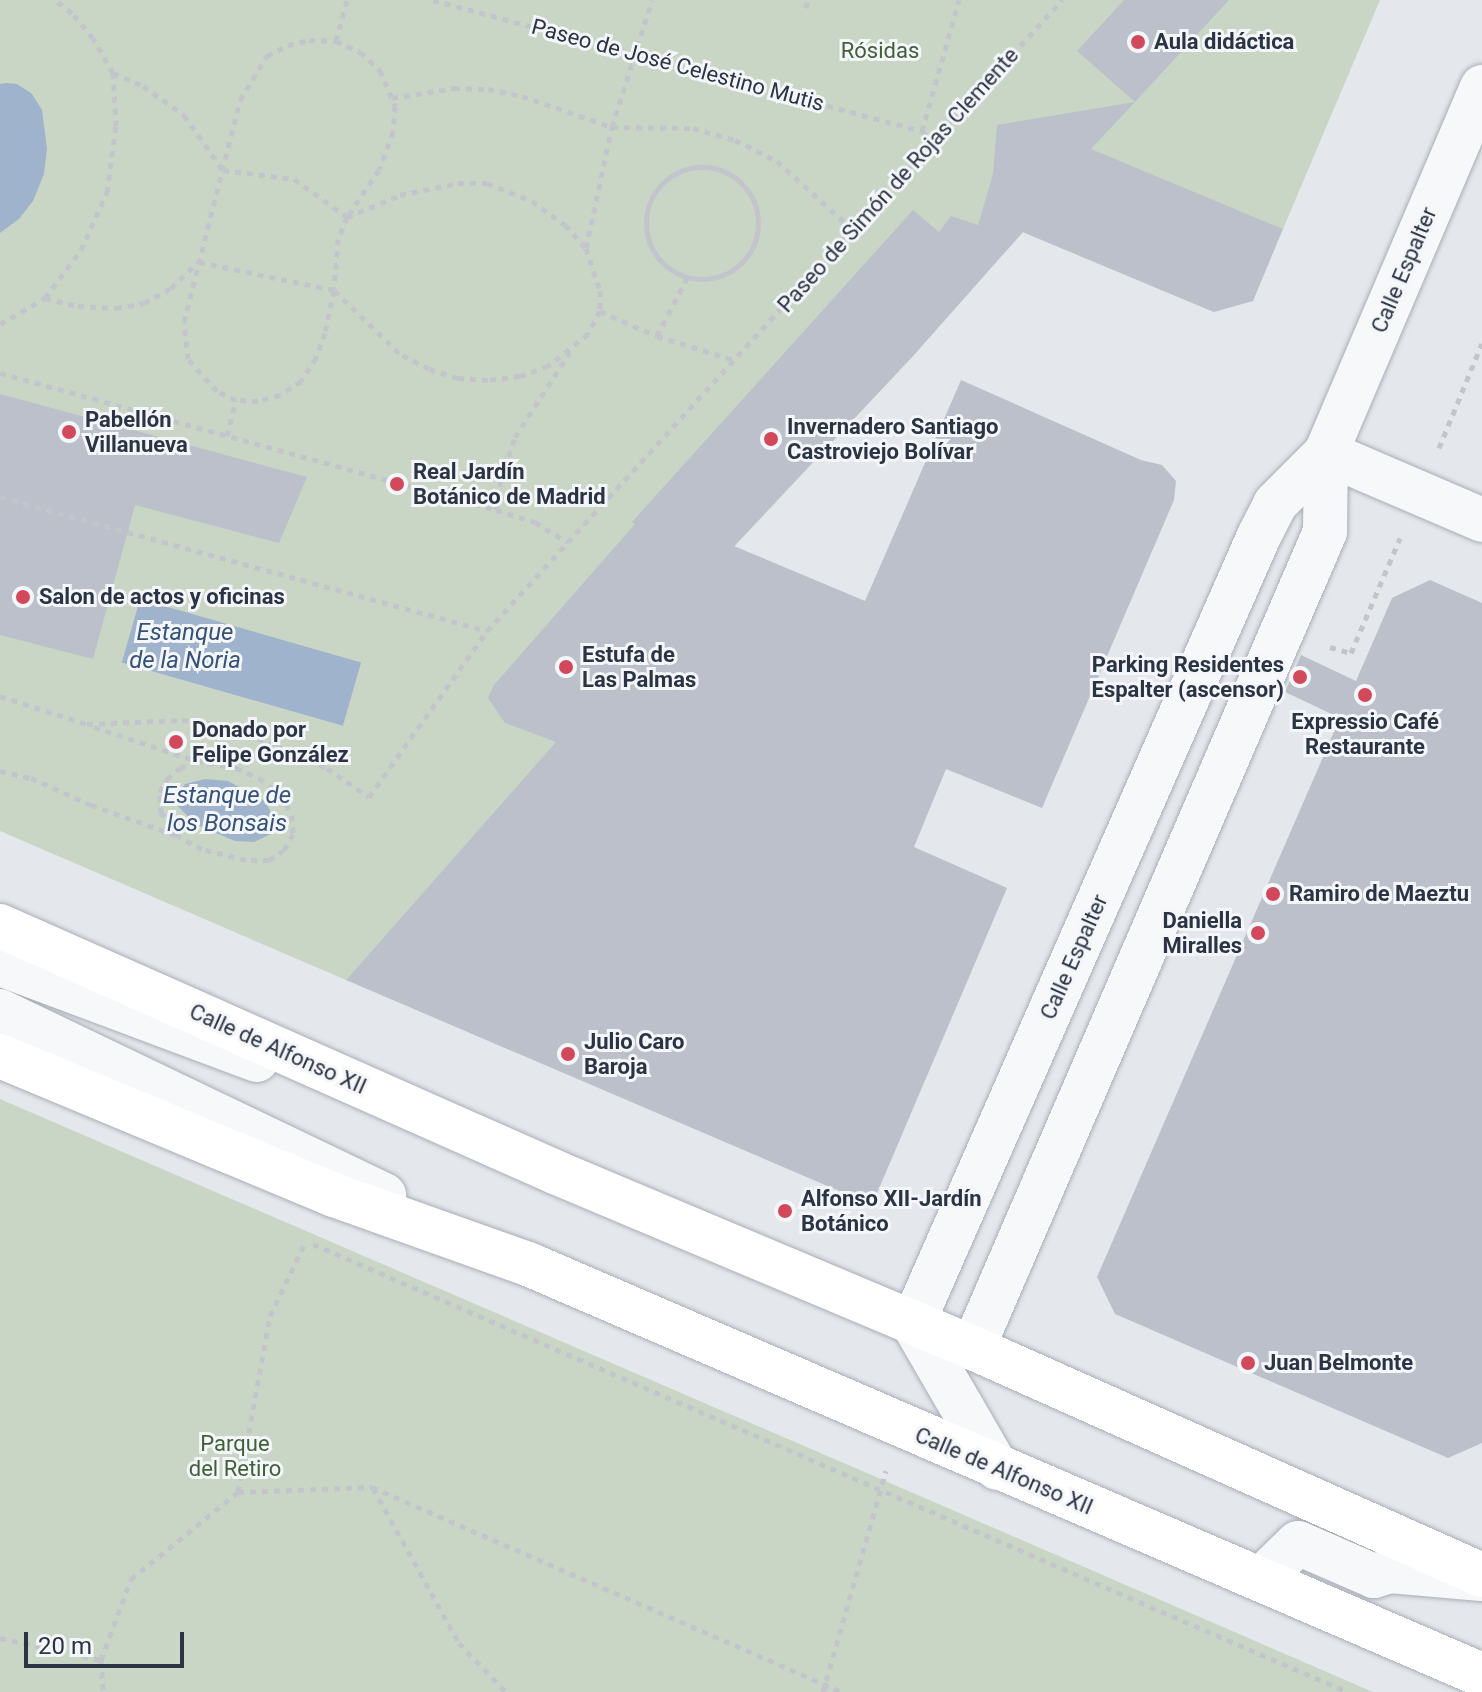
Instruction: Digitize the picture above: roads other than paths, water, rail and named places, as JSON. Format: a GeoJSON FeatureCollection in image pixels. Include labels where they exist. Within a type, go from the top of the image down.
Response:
{"type":"FeatureCollection","features":[{"type":"Feature","properties":{"kind":"main road","name":"Calle de Alfonso XII"},"geometry":{"type":"LineString","coordinates":[[0,926],[555,1172],[973,1348],[1482,1577]]}},
{"type":"Feature","properties":{"kind":"main road","name":"Calle de Alfonso XII"},"geometry":{"type":"LineString","coordinates":[[0,1056],[334,1195],[528,1264],[1482,1675]]}},
{"type":"Feature","properties":{"kind":"street","name":"Calle Espalter"},"geometry":{"type":"LineString","coordinates":[[913,1323],[1259,536],[1275,504],[1326,453],[1482,87]]}},
{"type":"Feature","properties":{"kind":"street","name":"Calle Espalter"},"geometry":{"type":"LineString","coordinates":[[973,1348],[1325,532],[1326,453]]}},
{"type":"Feature","properties":{"kind":"street"},"geometry":{"type":"LineString","coordinates":[[1326,453],[1482,520]]}},
{"type":"Feature","properties":{"kind":"street","name":"Calle de Alfonso XII"},"geometry":{"type":"LineString","coordinates":[[0,964],[555,1172]]}},
{"type":"Feature","properties":{"kind":"street","name":"Calle de Alfonso XII"},"geometry":{"type":"LineString","coordinates":[[0,1011],[528,1264]]}},
{"type":"Feature","properties":{"kind":"street"},"geometry":{"type":"LineString","coordinates":[[913,1323],[997,1468]]}},
{"type":"Feature","properties":{"kind":"street"},"geometry":{"type":"LineString","coordinates":[[1262,1578],[1298,1543],[1374,1576],[1390,1571],[1482,1577]]}},
{"type":"Feature","properties":{"kind":"water"},"geometry":{"type":"Polygon","coordinates":[[[0,84],[17,84],[32,94],[42,110],[47,149],[44,174],[33,201],[19,219],[0,233],[0,84]]]}},
{"type":"Feature","properties":{"kind":"water","name":"Estanque de la Noria"},"geometry":{"type":"Polygon","coordinates":[[[140,599],[361,662],[343,726],[122,662],[140,599]]]}},
{"type":"Feature","properties":{"kind":"water","name":"Estanque de los Bonsais"},"geometry":{"type":"Polygon","coordinates":[[[205,779],[228,781],[265,801],[275,820],[271,834],[254,842],[235,841],[195,824],[178,806],[179,792],[185,784],[205,779]]]}},
{"type":"Feature","properties":{"kind":"place","name":"Aula didáctica"},"geometry":{"type":"Point","coordinates":[1138,42]}},
{"type":"Feature","properties":{"kind":"place","name":"Pabellón Villanueva"},"geometry":{"type":"Point","coordinates":[69,432]}},
{"type":"Feature","properties":{"kind":"place","name":"Invernadero Santiago Castroviejo Bolívar"},"geometry":{"type":"Point","coordinates":[771,439]}},
{"type":"Feature","properties":{"kind":"place","name":"Real Jardín Botánico de Madrid"},"geometry":{"type":"Point","coordinates":[397,484]}},
{"type":"Feature","properties":{"kind":"place","name":"Salon de actos y oficinas"},"geometry":{"type":"Point","coordinates":[23,597]}},
{"type":"Feature","properties":{"kind":"place","name":"Estufa de Las Palmas"},"geometry":{"type":"Point","coordinates":[566,667]}},
{"type":"Feature","properties":{"kind":"place","name":"Parking Residentes Espalter (ascensor)"},"geometry":{"type":"Point","coordinates":[1300,677]}},
{"type":"Feature","properties":{"kind":"place","name":"Expressio Café Restaurante"},"geometry":{"type":"Point","coordinates":[1365,695]}},
{"type":"Feature","properties":{"kind":"place","name":"Donado por Felipe González"},"geometry":{"type":"Point","coordinates":[176,742]}},
{"type":"Feature","properties":{"kind":"place","name":"Ramiro de Maeztu"},"geometry":{"type":"Point","coordinates":[1273,894]}},
{"type":"Feature","properties":{"kind":"place","name":"Daniella Miralles"},"geometry":{"type":"Point","coordinates":[1258,933]}},
{"type":"Feature","properties":{"kind":"place","name":"Julio Caro Baroja"},"geometry":{"type":"Point","coordinates":[568,1054]}},
{"type":"Feature","properties":{"kind":"place","name":"Alfonso XII-Jardín Botánico"},"geometry":{"type":"Point","coordinates":[785,1211]}},
{"type":"Feature","properties":{"kind":"place","name":"Juan Belmonte"},"geometry":{"type":"Point","coordinates":[1248,1363]}},
{"type":"Feature","properties":{"kind":"park label","name":"Rósidas"},"geometry":{"type":"Point","coordinates":[880,51]}},
{"type":"Feature","properties":{"kind":"park label","name":"Parque del Retiro"},"geometry":{"type":"Point","coordinates":[235,1456]}}]}
